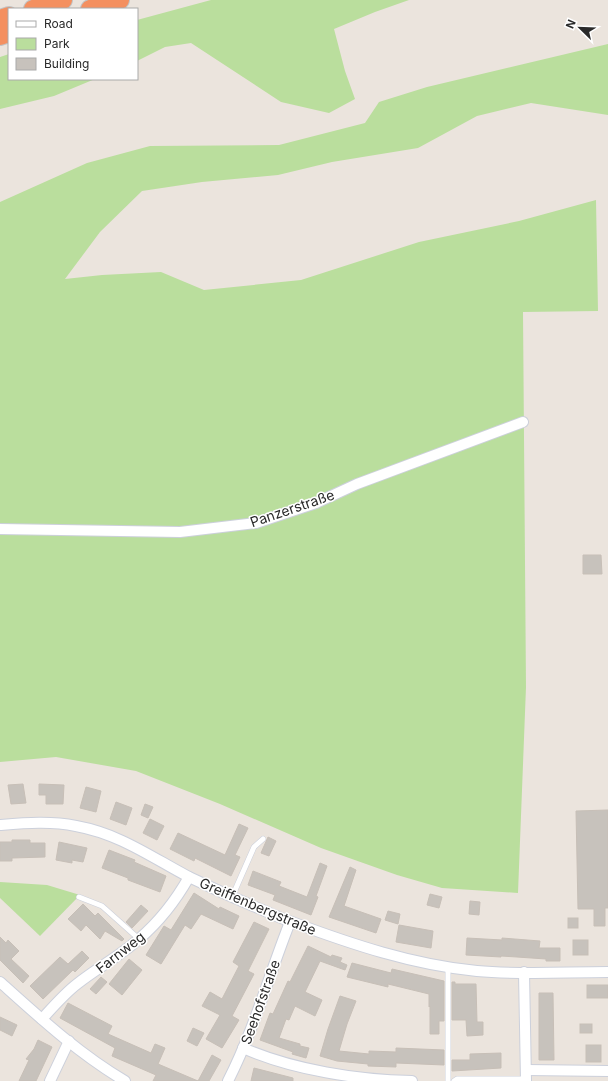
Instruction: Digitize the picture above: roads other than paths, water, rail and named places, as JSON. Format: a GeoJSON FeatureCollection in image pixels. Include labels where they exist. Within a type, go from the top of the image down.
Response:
{"type":"FeatureCollection","features":[{"type":"Feature","properties":{"kind":"highway"},"geometry":{"type":"LineString","coordinates":[[36,8],[63,0]]}},
{"type":"Feature","properties":{"kind":"highway"},"geometry":{"type":"LineString","coordinates":[[93,8],[120,0]]}},
{"type":"Feature","properties":{"kind":"street","name":"Panzerstraße"},"geometry":{"type":"LineString","coordinates":[[0,529],[180,532],[256,523],[316,503],[357,484],[523,422]]}},
{"type":"Feature","properties":{"kind":"street","name":"Greiffenbergstraße"},"geometry":{"type":"LineString","coordinates":[[0,825],[55,822],[102,832],[125,841],[189,877],[232,897],[290,922],[380,952],[448,967],[478,971],[608,972]]}},
{"type":"Feature","properties":{"kind":"street","name":"Farnweg"},"geometry":{"type":"LineString","coordinates":[[42,1019],[64,995],[78,983],[139,940],[172,904],[189,877]]}},
{"type":"Feature","properties":{"kind":"street","name":"Seehofstraße"},"geometry":{"type":"LineString","coordinates":[[228,1081],[262,1001],[277,955],[290,922]]}},
{"type":"Feature","properties":{"kind":"street"},"geometry":{"type":"LineString","coordinates":[[524,972],[526,1077],[608,1071]]}},
{"type":"Feature","properties":{"kind":"street"},"geometry":{"type":"LineString","coordinates":[[0,982],[69,1041],[110,1072],[125,1081]]}},
{"type":"Feature","properties":{"kind":"street"},"geometry":{"type":"LineString","coordinates":[[50,1081],[69,1041]]}},
{"type":"Feature","properties":{"kind":"street"},"geometry":{"type":"LineString","coordinates":[[243,1048],[280,1061],[323,1072],[412,1081]]}},
{"type":"Feature","properties":{"kind":"lane"},"geometry":{"type":"LineString","coordinates":[[232,897],[254,847],[263,839]]}},
{"type":"Feature","properties":{"kind":"lane"},"geometry":{"type":"LineString","coordinates":[[79,897],[102,906],[139,940]]}},
{"type":"Feature","properties":{"kind":"lane"},"geometry":{"type":"LineString","coordinates":[[448,967],[448,1081]]}},
{"type":"Feature","properties":{"kind":"lane"},"geometry":{"type":"LineString","coordinates":[[454,1081],[457,1079],[526,1077]]}}]}
